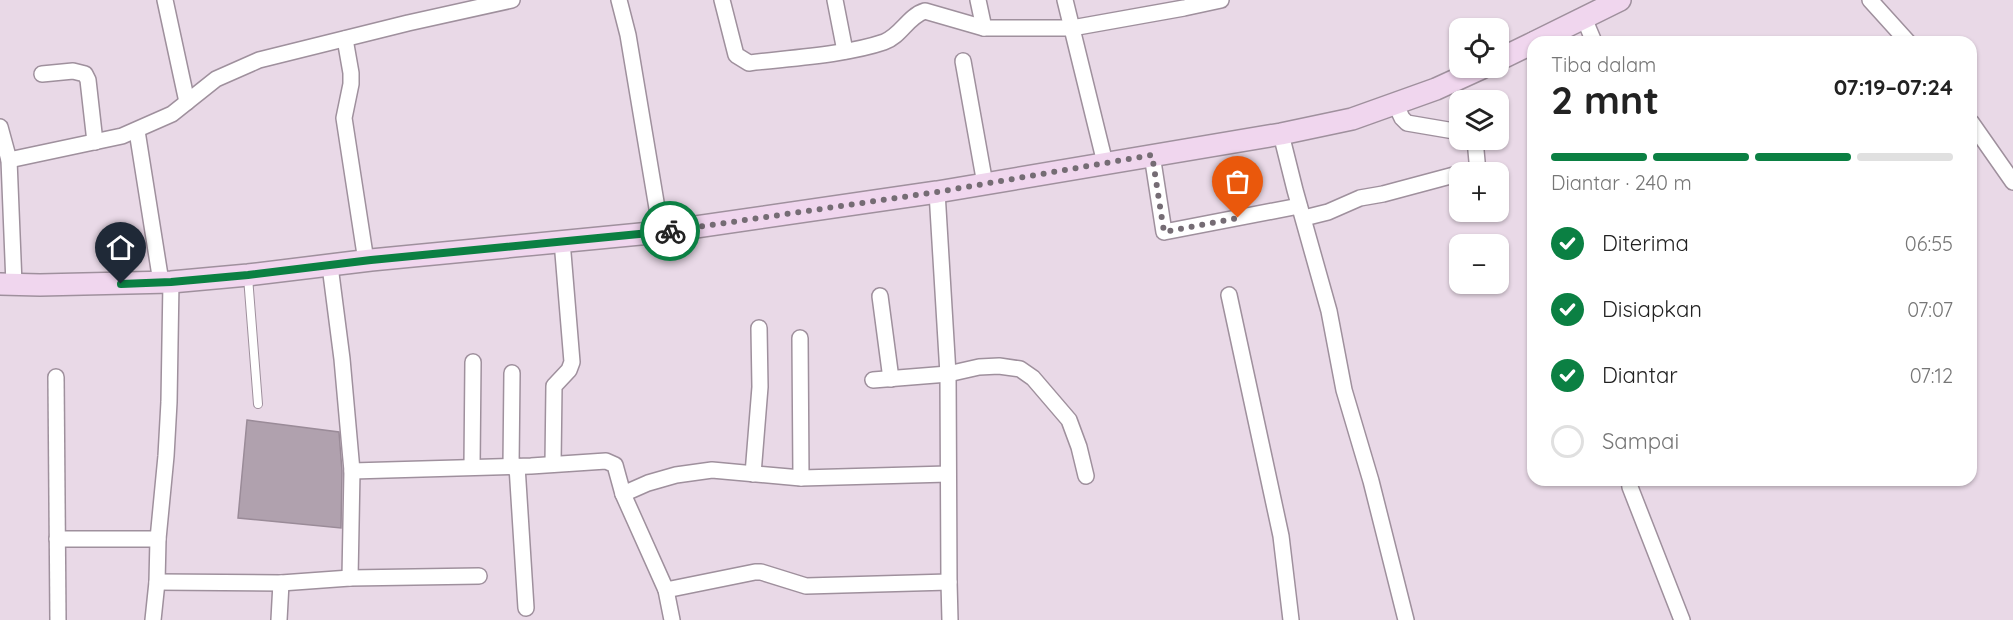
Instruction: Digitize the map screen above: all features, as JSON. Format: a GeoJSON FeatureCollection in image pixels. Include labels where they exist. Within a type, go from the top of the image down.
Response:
{"type":"FeatureCollection","features":[{"type":"Feature","properties":{"kind":"main road"},"geometry":{"type":"LineString","coordinates":[[1550,36],[1620,0]]}},
{"type":"Feature","properties":{"kind":"main road"},"geometry":{"type":"LineString","coordinates":[[1509,55],[1527,48]]}},
{"type":"Feature","properties":{"kind":"main road"},"geometry":{"type":"LineString","coordinates":[[7,284],[166,282],[661,232],[937,192],[1281,134],[1352,119],[1460,78]]}},
{"type":"Feature","properties":{"kind":"street"},"geometry":{"type":"LineString","coordinates":[[165,0],[187,102]]}},
{"type":"Feature","properties":{"kind":"street"},"geometry":{"type":"LineString","coordinates":[[9,160],[137,131],[172,114],[216,79],[260,60],[512,0]]}},
{"type":"Feature","properties":{"kind":"street"},"geometry":{"type":"LineString","coordinates":[[619,0],[628,35],[661,232]]}},
{"type":"Feature","properties":{"kind":"street"},"geometry":{"type":"LineString","coordinates":[[722,0],[736,55],[749,63],[845,51],[886,41],[916,14],[925,11],[984,28],[1072,28],[1221,0]]}},
{"type":"Feature","properties":{"kind":"street"},"geometry":{"type":"LineString","coordinates":[[835,0],[845,51]]}},
{"type":"Feature","properties":{"kind":"street"},"geometry":{"type":"LineString","coordinates":[[978,0],[984,28]]}},
{"type":"Feature","properties":{"kind":"street"},"geometry":{"type":"LineString","coordinates":[[1065,0],[1105,163]]}},
{"type":"Feature","properties":{"kind":"street"},"geometry":{"type":"LineString","coordinates":[[1870,0],[1903,36]]}},
{"type":"Feature","properties":{"kind":"street"},"geometry":{"type":"LineString","coordinates":[[1584,18],[1592,36]]}},
{"type":"Feature","properties":{"kind":"street"},"geometry":{"type":"LineString","coordinates":[[345,39],[351,84],[344,118],[366,261]]}},
{"type":"Feature","properties":{"kind":"street"},"geometry":{"type":"LineString","coordinates":[[963,61],[984,184]]}},
{"type":"Feature","properties":{"kind":"street"},"geometry":{"type":"LineString","coordinates":[[42,74],[73,71],[85,74],[88,80],[95,142]]}},
{"type":"Feature","properties":{"kind":"street"},"geometry":{"type":"LineString","coordinates":[[1395,103],[1401,118],[1407,123],[1449,130]]}},
{"type":"Feature","properties":{"kind":"street"},"geometry":{"type":"LineString","coordinates":[[0,127],[9,160],[7,284]]}},
{"type":"Feature","properties":{"kind":"street"},"geometry":{"type":"LineString","coordinates":[[137,131],[166,282],[169,402],[153,620]]}},
{"type":"Feature","properties":{"kind":"street"},"geometry":{"type":"LineString","coordinates":[[1977,131],[2013,182]]}},
{"type":"Feature","properties":{"kind":"street"},"geometry":{"type":"LineString","coordinates":[[1281,134],[1329,311],[1344,390],[1371,481],[1406,620]]}},
{"type":"Feature","properties":{"kind":"street"},"geometry":{"type":"LineString","coordinates":[[1152,155],[1164,232],[1338,208],[1360,198],[1449,176]]}},
{"type":"Feature","properties":{"kind":"street"},"geometry":{"type":"LineString","coordinates":[[937,192],[948,374],[950,620]]}},
{"type":"Feature","properties":{"kind":"street"},"geometry":{"type":"LineString","coordinates":[[554,464],[555,386],[572,362],[562,241]]}},
{"type":"Feature","properties":{"kind":"street"},"geometry":{"type":"LineString","coordinates":[[330,266],[342,359],[352,471],[350,578]]}},
{"type":"Feature","properties":{"kind":"street"},"geometry":{"type":"LineString","coordinates":[[1229,295],[1281,536],[1291,620]]}},
{"type":"Feature","properties":{"kind":"street"},"geometry":{"type":"LineString","coordinates":[[880,296],[891,379]]}},
{"type":"Feature","properties":{"kind":"street"},"geometry":{"type":"LineString","coordinates":[[753,474],[760,387],[759,328]]}},
{"type":"Feature","properties":{"kind":"street"},"geometry":{"type":"LineString","coordinates":[[800,338],[801,478]]}},
{"type":"Feature","properties":{"kind":"street"},"geometry":{"type":"LineString","coordinates":[[472,466],[473,362]]}},
{"type":"Feature","properties":{"kind":"street"},"geometry":{"type":"LineString","coordinates":[[873,380],[948,374],[999,366],[1020,369],[1033,378],[1069,420],[1086,476]]}},
{"type":"Feature","properties":{"kind":"street"},"geometry":{"type":"LineString","coordinates":[[512,373],[514,466],[526,608]]}},
{"type":"Feature","properties":{"kind":"street"},"geometry":{"type":"LineString","coordinates":[[57,377],[58,620]]}},
{"type":"Feature","properties":{"kind":"street"},"geometry":{"type":"LineString","coordinates":[[352,471],[606,461],[615,465],[623,494],[666,590],[672,620]]}},
{"type":"Feature","properties":{"kind":"street"},"geometry":{"type":"LineString","coordinates":[[623,494],[648,483],[676,475],[712,470],[801,478],[948,474]]}},
{"type":"Feature","properties":{"kind":"street"},"geometry":{"type":"LineString","coordinates":[[1630,486],[1682,620]]}},
{"type":"Feature","properties":{"kind":"street"},"geometry":{"type":"LineString","coordinates":[[57,539],[158,540]]}},
{"type":"Feature","properties":{"kind":"street"},"geometry":{"type":"LineString","coordinates":[[666,590],[754,572],[761,572],[806,586],[949,582]]}},
{"type":"Feature","properties":{"kind":"street"},"geometry":{"type":"LineString","coordinates":[[157,582],[281,583],[350,578],[479,576]]}},
{"type":"Feature","properties":{"kind":"street"},"geometry":{"type":"LineString","coordinates":[[279,620],[281,583]]}},
{"type":"Feature","properties":{"kind":"lane"},"geometry":{"type":"LineString","coordinates":[[248,275],[258,404]]}},
{"type":"Feature","properties":{"kind":"building"},"geometry":{"type":"Polygon","coordinates":[[[247,420],[339,432],[342,471],[341,528],[238,518],[247,420]]]}},
{"type":"Feature","properties":{"kind":"way so far"},"geometry":{"type":"LineString","coordinates":[[670,231],[937,192],[1152,155],[1164,232],[1238,218]]}},
{"type":"Feature","properties":{"kind":"route"},"geometry":{"type":"LineString","coordinates":[[121,284],[248,275],[371,260],[670,231]]}}]}
